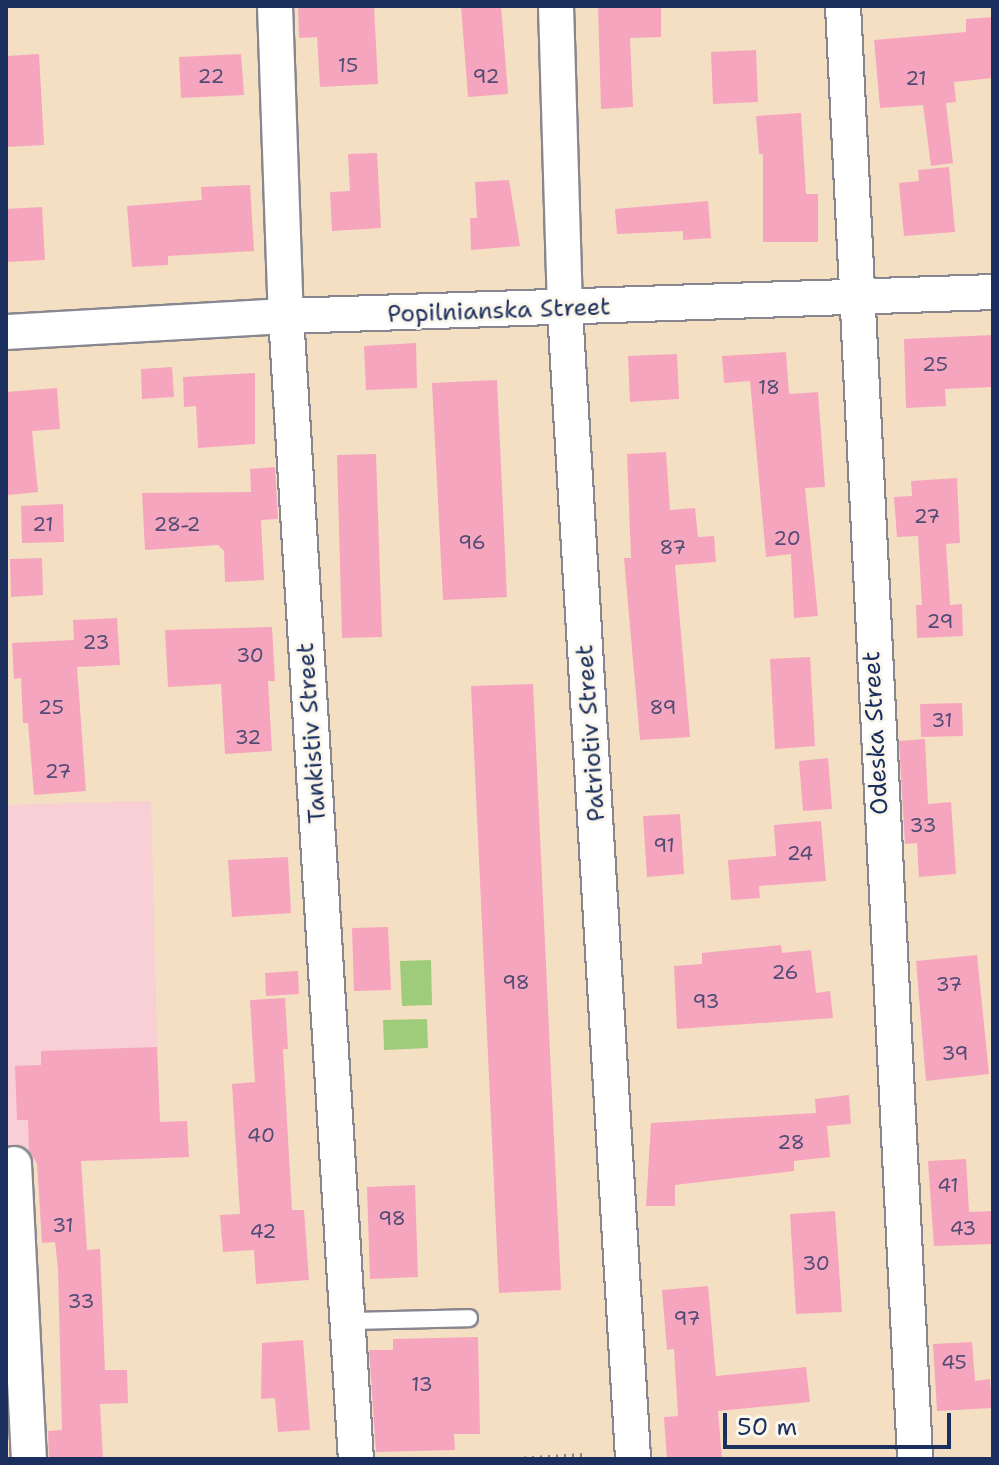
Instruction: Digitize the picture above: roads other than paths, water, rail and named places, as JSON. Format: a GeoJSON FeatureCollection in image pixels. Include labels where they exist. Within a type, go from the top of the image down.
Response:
{"type":"FeatureCollection","features":[{"type":"Feature","properties":{"kind":"street","name":"Tankistiv Street"},"geometry":{"type":"LineString","coordinates":[[275,6],[286,316],[350,1321],[356,1459]]}},
{"type":"Feature","properties":{"kind":"street","name":"Patriotiv Street"},"geometry":{"type":"LineString","coordinates":[[556,6],[565,310],[633,1459]]}},
{"type":"Feature","properties":{"kind":"street","name":"Odeska Street"},"geometry":{"type":"LineString","coordinates":[[843,6],[853,298],[915,1459]]}},
{"type":"Feature","properties":{"kind":"street","name":"Popilnianska Street"},"geometry":{"type":"LineString","coordinates":[[6,332],[286,316],[565,310],[993,292]]}},
{"type":"Feature","properties":{"kind":"street"},"geometry":{"type":"LineString","coordinates":[[14,1164],[29,1459]]}},
{"type":"Feature","properties":{"kind":"lane"},"geometry":{"type":"LineString","coordinates":[[350,1321],[469,1318]]}}]}
